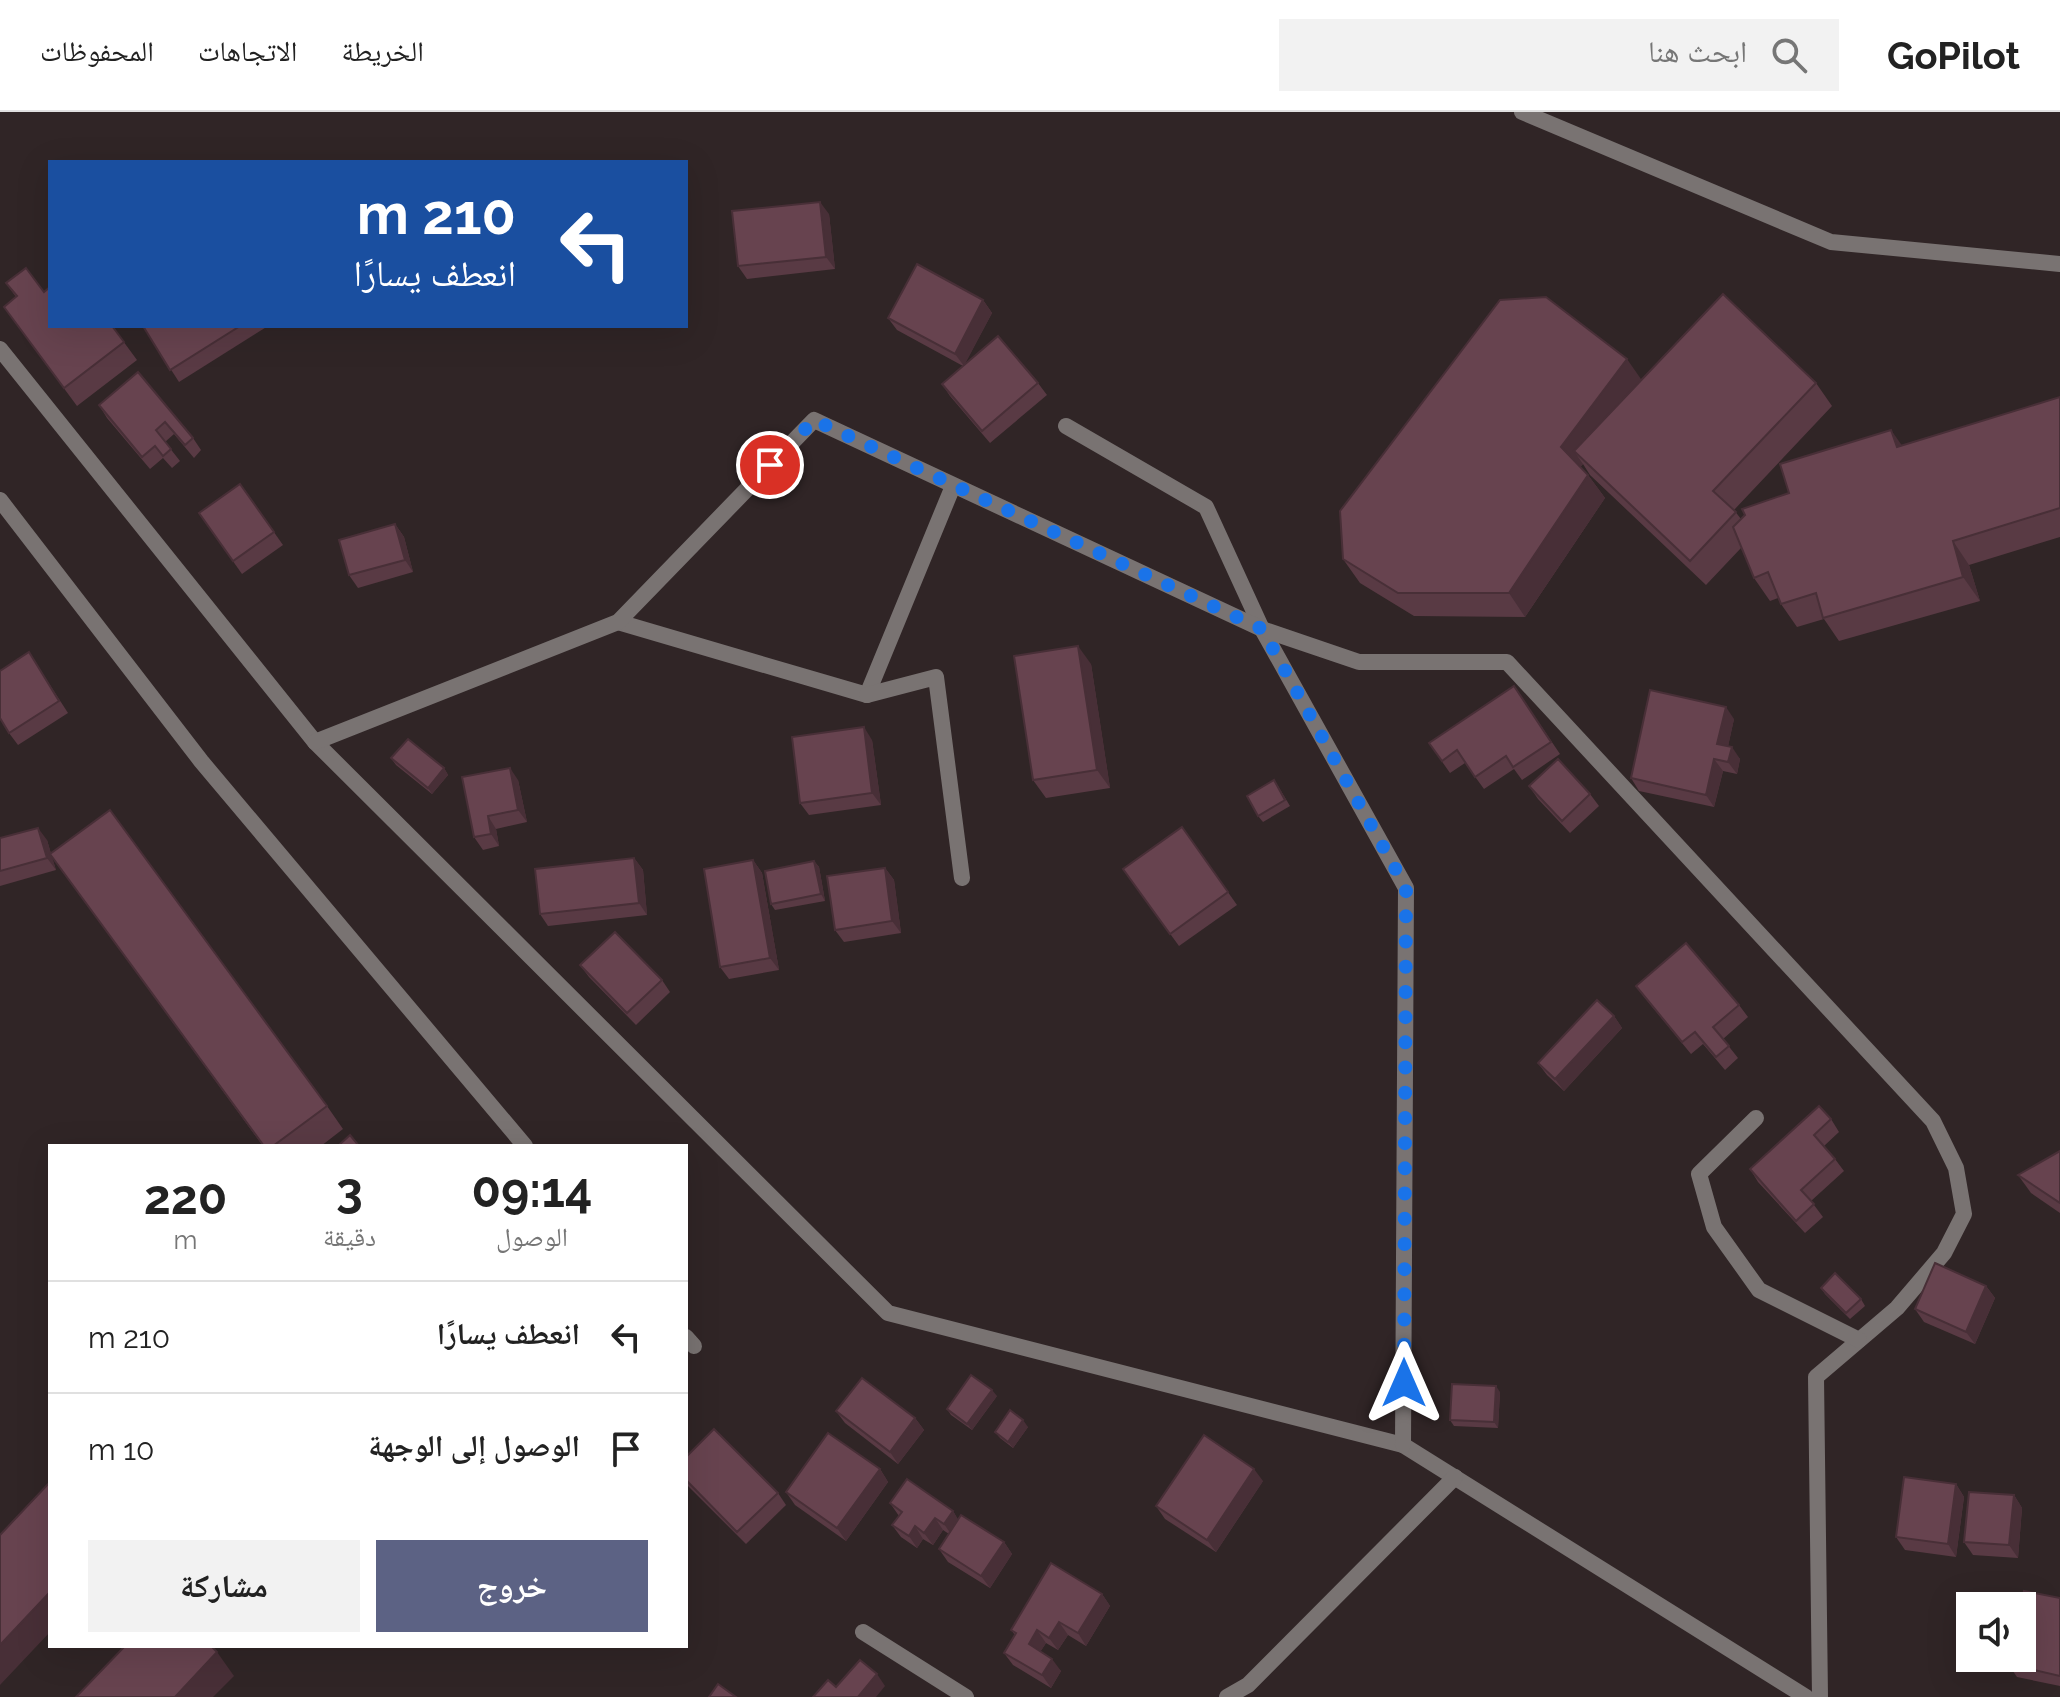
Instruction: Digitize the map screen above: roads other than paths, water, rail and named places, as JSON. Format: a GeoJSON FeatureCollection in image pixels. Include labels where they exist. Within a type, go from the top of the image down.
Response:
{"type":"FeatureCollection","features":[{"type":"Feature","properties":{"kind":"street"},"geometry":{"type":"LineString","coordinates":[[1522,112],[1831,242],[2060,264]]}},
{"type":"Feature","properties":{"kind":"street"},"geometry":{"type":"LineString","coordinates":[[0,349],[315,742],[888,1313],[1403,1445],[1806,1697]]}},
{"type":"Feature","properties":{"kind":"street"},"geometry":{"type":"LineString","coordinates":[[315,742],[618,622],[814,420],[1262,629],[1359,662],[1507,662],[1933,1121],[1956,1168],[1964,1214],[1944,1253],[1897,1308],[1816,1377],[1820,1697]]}},
{"type":"Feature","properties":{"kind":"street"},"geometry":{"type":"LineString","coordinates":[[1066,426],[1206,507],[1262,629],[1406,888],[1403,1445]]}},
{"type":"Feature","properties":{"kind":"street"},"geometry":{"type":"LineString","coordinates":[[867,695],[953,486]]}},
{"type":"Feature","properties":{"kind":"street"},"geometry":{"type":"LineString","coordinates":[[0,500],[201,761],[523,1144]]}},
{"type":"Feature","properties":{"kind":"street"},"geometry":{"type":"LineString","coordinates":[[618,622],[867,695],[936,677],[962,878]]}},
{"type":"Feature","properties":{"kind":"street"},"geometry":{"type":"LineString","coordinates":[[1756,1118],[1699,1174],[1714,1227],[1759,1290],[1859,1340]]}},
{"type":"Feature","properties":{"kind":"street"},"geometry":{"type":"LineString","coordinates":[[1227,1697],[1248,1685],[1455,1477]]}},
{"type":"Feature","properties":{"kind":"street"},"geometry":{"type":"LineString","coordinates":[[863,1632],[966,1697]]}}]}
